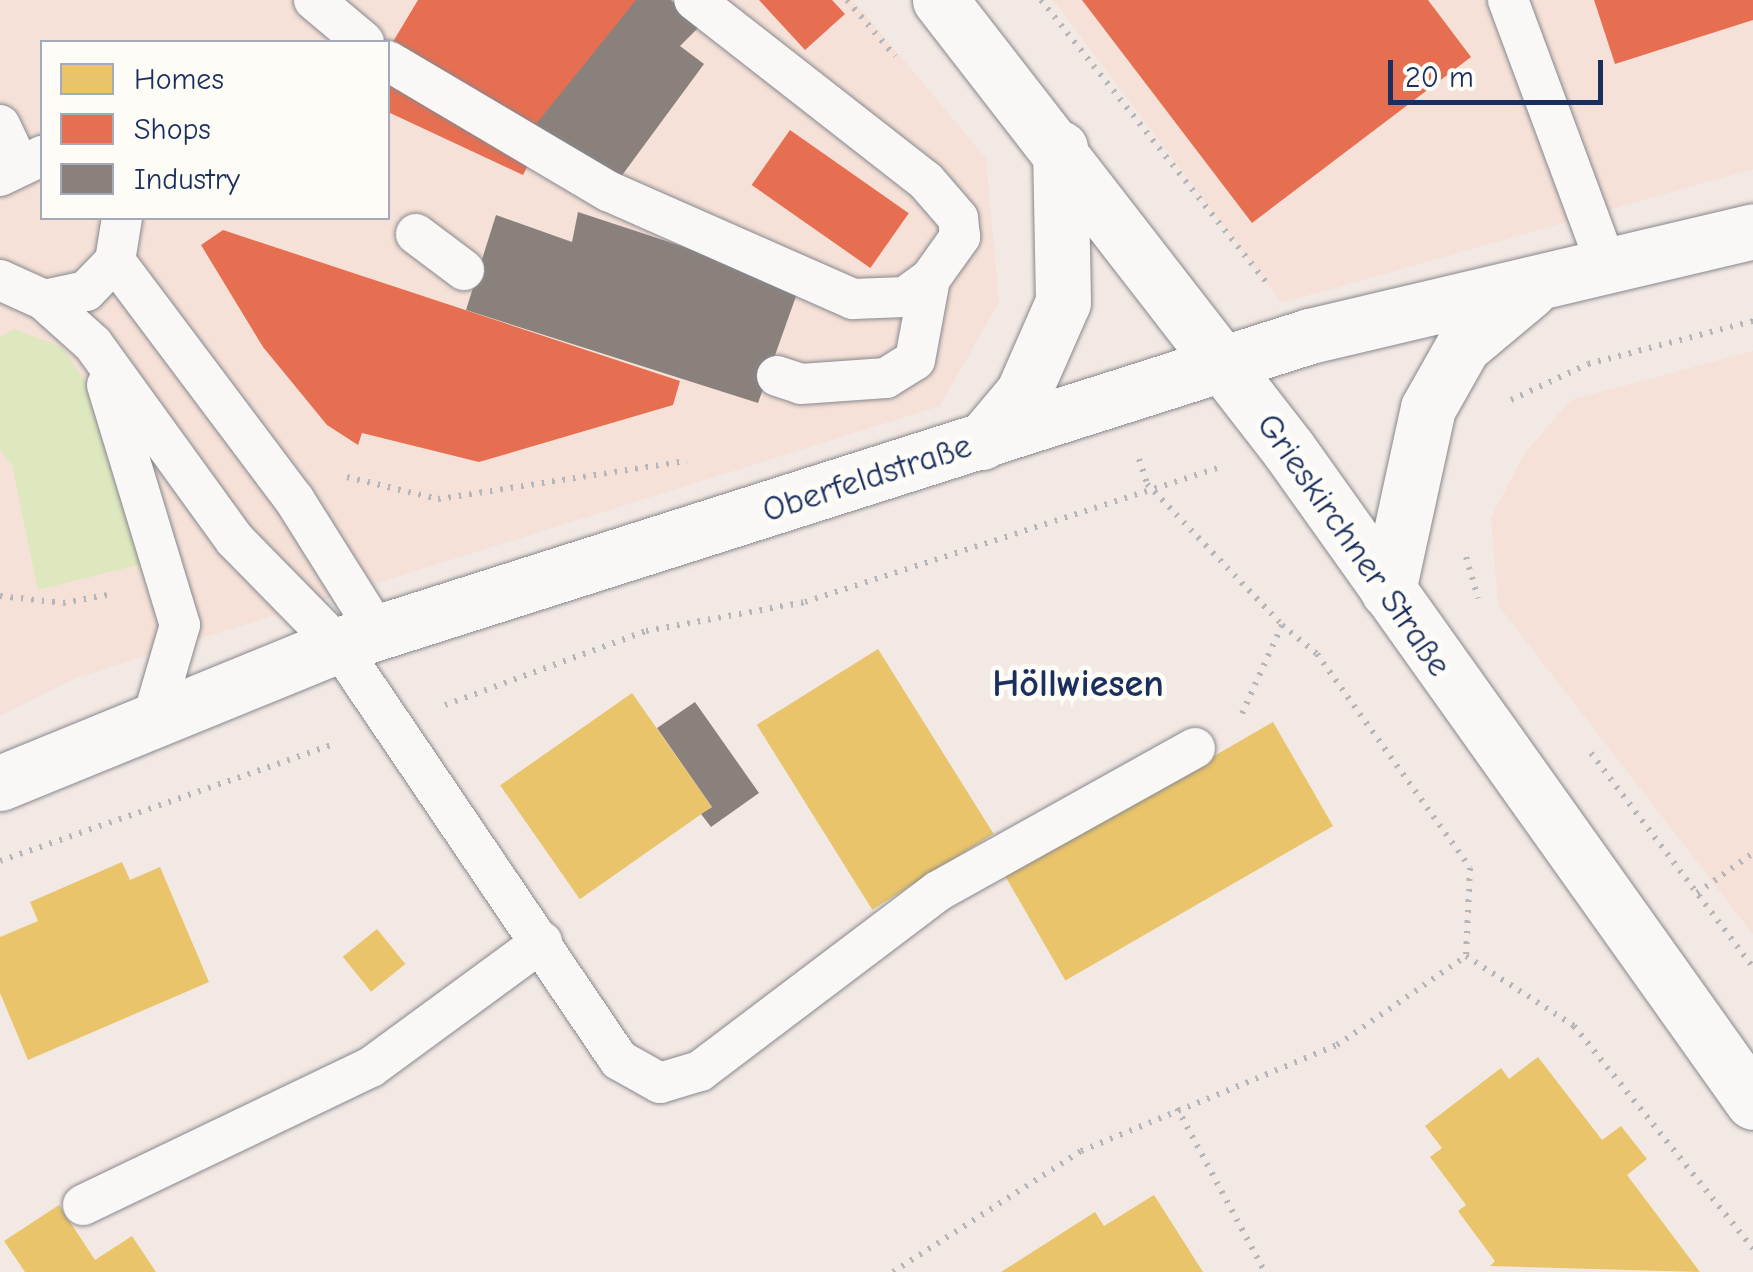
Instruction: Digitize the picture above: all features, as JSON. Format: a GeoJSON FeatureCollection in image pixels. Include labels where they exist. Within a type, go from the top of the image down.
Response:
{"type":"FeatureCollection","features":[{"type":"Feature","properties":{"kind":"main road","name":"Grieskirchner Straße"},"geometry":{"type":"LineString","coordinates":[[940,0],[1060,148],[1289,450],[1753,1102]]}},
{"type":"Feature","properties":{"kind":"main road"},"geometry":{"type":"LineString","coordinates":[[982,442],[1023,392],[1064,302],[1060,148]]}},
{"type":"Feature","properties":{"kind":"main road","name":"Oberfeldstraße"},"geometry":{"type":"LineString","coordinates":[[0,783],[358,639],[1225,364],[1538,282],[1753,231]]}},
{"type":"Feature","properties":{"kind":"main road"},"geometry":{"type":"LineString","coordinates":[[1388,592],[1428,408],[1463,346],[1538,282]]}},
{"type":"Feature","properties":{"kind":"lane"},"geometry":{"type":"LineString","coordinates":[[390,63],[608,191],[853,299],[905,297],[930,279],[960,237],[958,218],[926,180],[694,0]]}},
{"type":"Feature","properties":{"kind":"lane"},"geometry":{"type":"LineString","coordinates":[[1508,0],[1606,266]]}},
{"type":"Feature","properties":{"kind":"lane"},"geometry":{"type":"LineString","coordinates":[[0,126],[20,165]]}},
{"type":"Feature","properties":{"kind":"lane"},"geometry":{"type":"LineString","coordinates":[[44,300],[86,291],[115,261],[122,220]]}},
{"type":"Feature","properties":{"kind":"lane"},"geometry":{"type":"LineString","coordinates":[[416,234],[464,270]]}},
{"type":"Feature","properties":{"kind":"lane"},"geometry":{"type":"LineString","coordinates":[[115,261],[294,499],[358,639],[388,726],[542,942],[619,1060],[660,1082],[700,1071],[938,891],[1195,748]]}},
{"type":"Feature","properties":{"kind":"lane"},"geometry":{"type":"LineString","coordinates":[[776,376],[802,384],[886,378],[915,360],[930,279]]}},
{"type":"Feature","properties":{"kind":"lane"},"geometry":{"type":"LineString","coordinates":[[0,280],[44,300],[93,344],[235,540],[358,639]]}},
{"type":"Feature","properties":{"kind":"lane"},"geometry":{"type":"LineString","coordinates":[[93,344],[172,575],[180,625],[152,721]]}},
{"type":"Feature","properties":{"kind":"lane"},"geometry":{"type":"LineString","coordinates":[[83,1205],[371,1067],[542,942]]}},
{"type":"Feature","properties":{"kind":"path"},"geometry":{"type":"LineString","coordinates":[[847,0],[908,72]]}},
{"type":"Feature","properties":{"kind":"path"},"geometry":{"type":"LineString","coordinates":[[1498,414],[1588,364],[1753,321]]}},
{"type":"Feature","properties":{"kind":"path"},"geometry":{"type":"LineString","coordinates":[[1120,398],[1147,484],[1282,625],[1316,654],[1470,868],[1466,956]]}},
{"type":"Feature","properties":{"kind":"path"},"geometry":{"type":"LineString","coordinates":[[0,861],[646,631],[805,602],[1147,484],[1289,450]]}},
{"type":"Feature","properties":{"kind":"path"},"geometry":{"type":"LineString","coordinates":[[294,499],[357,473],[438,499],[694,460]]}},
{"type":"Feature","properties":{"kind":"path"},"geometry":{"type":"LineString","coordinates":[[0,596],[63,604],[172,575]]}},
{"type":"Feature","properties":{"kind":"path"},"geometry":{"type":"LineString","coordinates":[[1195,748],[1240,717],[1282,625]]}},
{"type":"Feature","properties":{"kind":"path"},"geometry":{"type":"LineString","coordinates":[[1697,893],[1753,853]]}},
{"type":"Feature","properties":{"kind":"path"},"geometry":{"type":"LineString","coordinates":[[892,1272],[1081,1151],[1177,1108],[1336,1046],[1466,956]]}},
{"type":"Feature","properties":{"kind":"path"},"geometry":{"type":"LineString","coordinates":[[1466,956],[1574,1026],[1753,1249]]}},
{"type":"Feature","properties":{"kind":"path"},"geometry":{"type":"LineString","coordinates":[[1177,1108],[1265,1272]]}},
{"type":"Feature","properties":{"kind":"shaded area"},"geometry":{"type":"Polygon","coordinates":[[[0,0],[853,0],[986,158],[999,302],[940,406],[76,678],[0,716],[0,0]]]}},
{"type":"Feature","properties":{"kind":"shaded area"},"geometry":{"type":"Polygon","coordinates":[[[1053,0],[1753,0],[1753,169],[1282,303],[1053,0]]]}},
{"type":"Feature","properties":{"kind":"shaded area"},"geometry":{"type":"Polygon","coordinates":[[[1753,351],[1753,934],[1498,605],[1491,517],[1525,453],[1571,400],[1753,351]]]}},
{"type":"Feature","properties":{"kind":"green space"},"geometry":{"type":"Polygon","coordinates":[[[14,329],[62,347],[87,384],[146,563],[38,590],[12,465],[0,449],[0,337],[14,329]]]}},
{"type":"Feature","properties":{"kind":"building: Homes"},"geometry":{"type":"Polygon","coordinates":[[[878,649],[994,834],[872,910],[757,725],[878,649]]]}},
{"type":"Feature","properties":{"kind":"building: Homes"},"geometry":{"type":"Polygon","coordinates":[[[632,693],[712,807],[580,899],[500,785],[632,693]]]}},
{"type":"Feature","properties":{"kind":"building: Homes"},"geometry":{"type":"Polygon","coordinates":[[[1273,722],[1333,826],[1065,980],[1005,877],[1273,722]]]}},
{"type":"Feature","properties":{"kind":"building: Homes"},"geometry":{"type":"Polygon","coordinates":[[[122,862],[130,880],[160,867],[209,982],[28,1060],[0,993],[0,937],[38,921],[30,902],[122,862]]]}},
{"type":"Feature","properties":{"kind":"building: Homes"},"geometry":{"type":"Polygon","coordinates":[[[377,929],[405,964],[371,992],[343,957],[377,929]]]}},
{"type":"Feature","properties":{"kind":"building: Homes"},"geometry":{"type":"Polygon","coordinates":[[[1538,1057],[1602,1140],[1621,1126],[1647,1159],[1627,1175],[1700,1272],[1490,1266],[1495,1261],[1458,1211],[1466,1205],[1430,1157],[1442,1148],[1425,1126],[1501,1068],[1509,1079],[1538,1057]]]}},
{"type":"Feature","properties":{"kind":"building: Homes"},"geometry":{"type":"Polygon","coordinates":[[[1154,1195],[1203,1272],[1001,1272],[1095,1212],[1104,1226],[1154,1195]]]}},
{"type":"Feature","properties":{"kind":"building: Homes"},"geometry":{"type":"Polygon","coordinates":[[[59,1205],[95,1260],[132,1236],[156,1272],[25,1272],[4,1241],[59,1205]]]}},
{"type":"Feature","properties":{"kind":"building: Shops"},"geometry":{"type":"Polygon","coordinates":[[[418,0],[639,0],[644,5],[552,119],[523,175],[390,113],[390,47],[418,0]]]}},
{"type":"Feature","properties":{"kind":"building: Shops"},"geometry":{"type":"Polygon","coordinates":[[[759,0],[832,0],[845,14],[805,50],[759,0]]]}},
{"type":"Feature","properties":{"kind":"building: Shops"},"geometry":{"type":"Polygon","coordinates":[[[1082,0],[1428,0],[1471,57],[1252,223],[1082,0]]]}},
{"type":"Feature","properties":{"kind":"building: Shops"},"geometry":{"type":"Polygon","coordinates":[[[1594,0],[1753,0],[1753,20],[1615,64],[1594,0]]]}},
{"type":"Feature","properties":{"kind":"building: Shops"},"geometry":{"type":"Polygon","coordinates":[[[790,130],[909,213],[870,268],[752,185],[790,130]]]}},
{"type":"Feature","properties":{"kind":"building: Shops"},"geometry":{"type":"Polygon","coordinates":[[[223,230],[680,381],[673,405],[479,462],[362,433],[358,445],[327,425],[263,347],[201,245],[223,230]]]}},
{"type":"Feature","properties":{"kind":"building: Industry"},"geometry":{"type":"Polygon","coordinates":[[[636,0],[671,0],[699,27],[680,46],[704,64],[620,178],[528,134],[636,0]]]}},
{"type":"Feature","properties":{"kind":"building: Industry"},"geometry":{"type":"Polygon","coordinates":[[[578,212],[800,285],[758,403],[466,310],[496,215],[572,242],[578,212]]]}},
{"type":"Feature","properties":{"kind":"building: Industry"},"geometry":{"type":"Polygon","coordinates":[[[695,702],[759,793],[711,827],[701,814],[712,807],[657,728],[695,702]]]}},
{"type":"Feature","properties":{"kind":"district","name":"Höllwiesen"},"geometry":{"type":"Point","coordinates":[1078,685]}}]}
